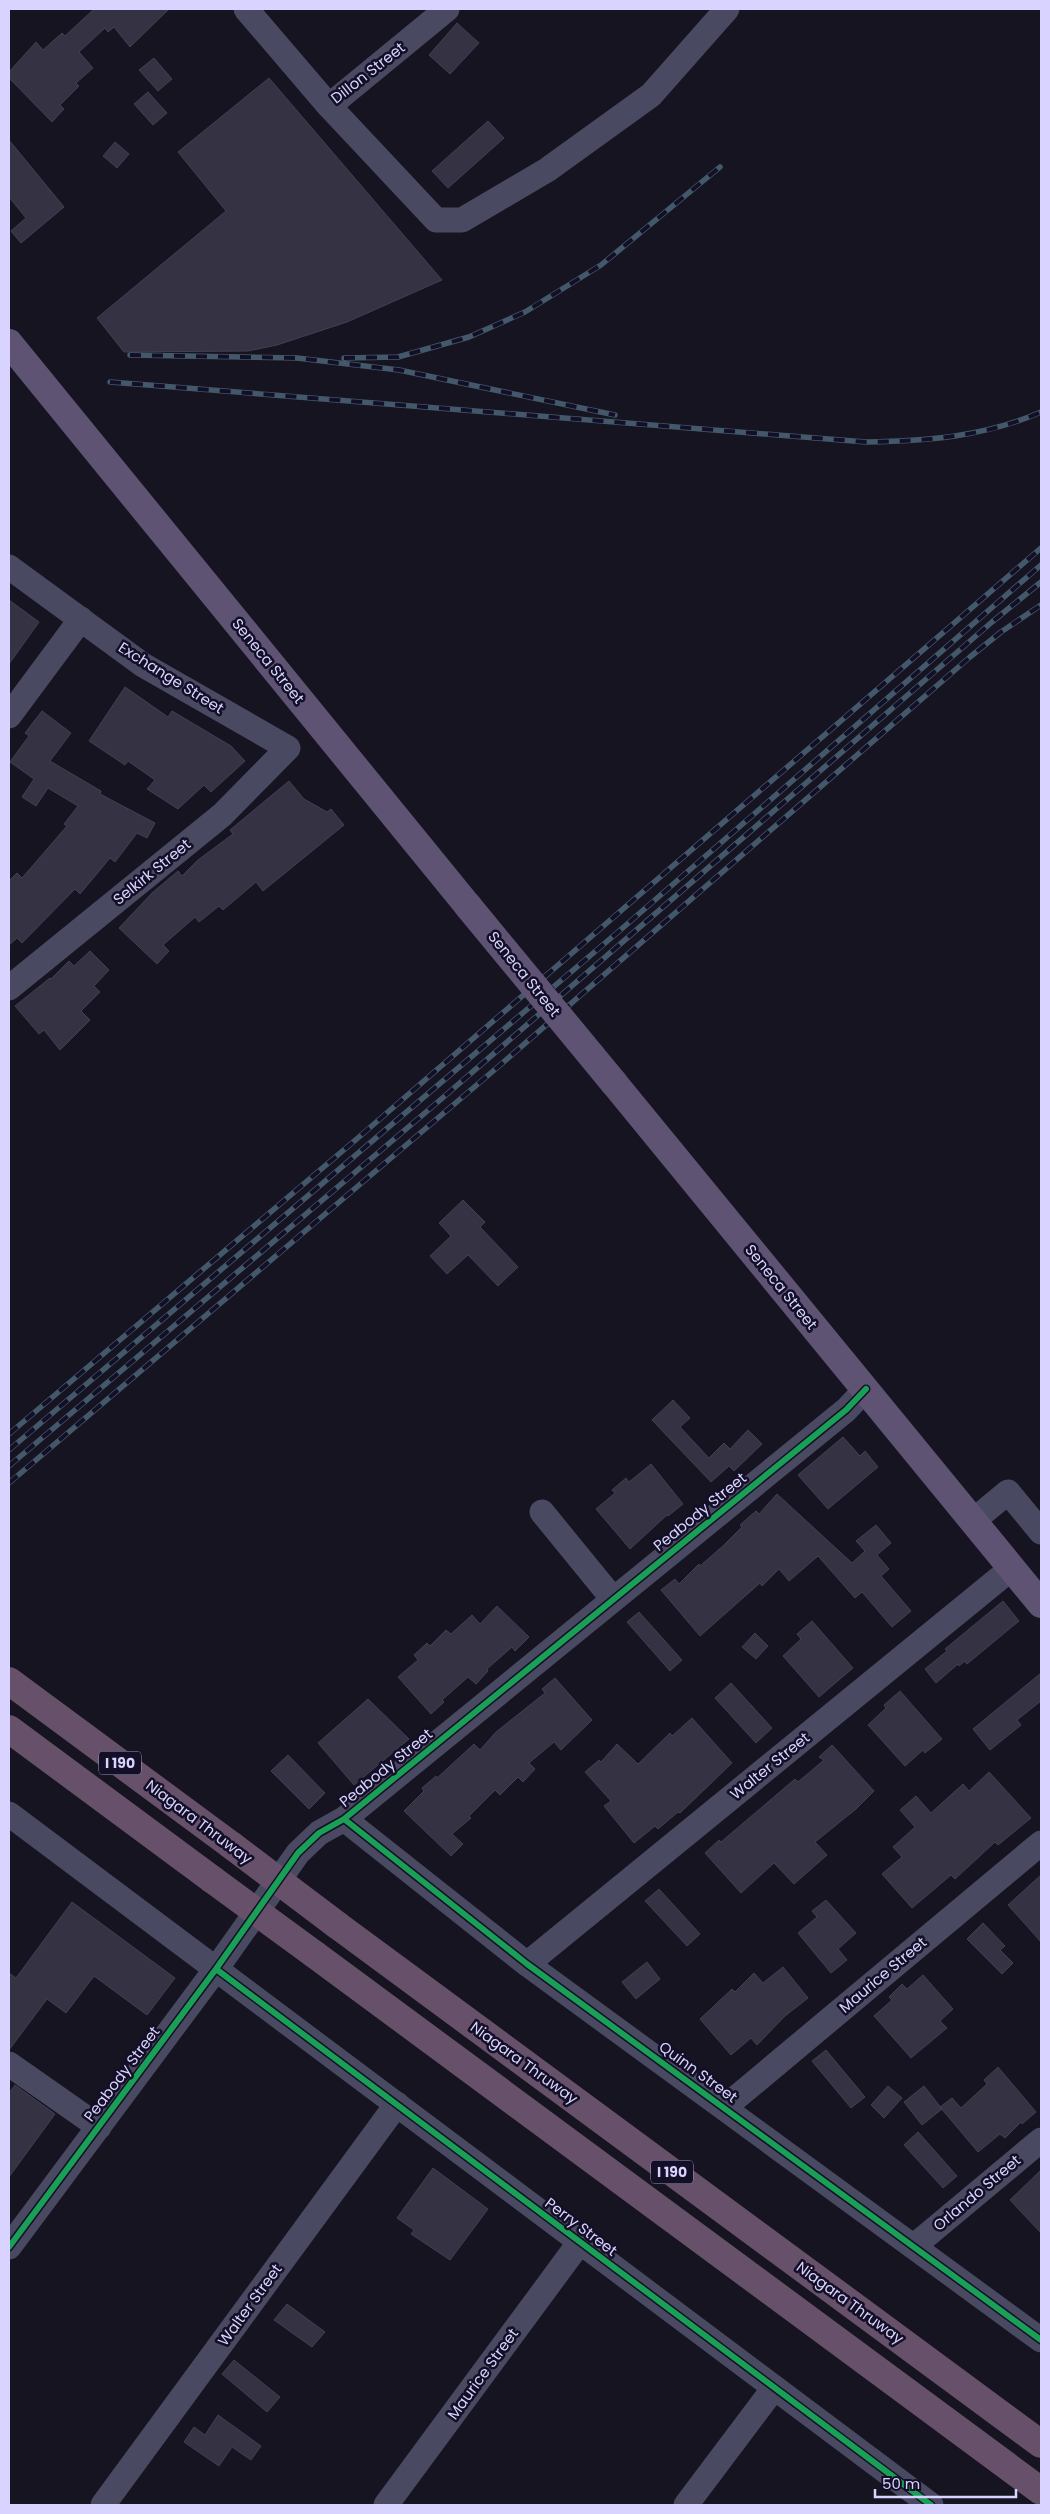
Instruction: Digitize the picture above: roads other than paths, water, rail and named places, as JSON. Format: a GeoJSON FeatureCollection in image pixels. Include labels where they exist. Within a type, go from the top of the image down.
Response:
{"type":"FeatureCollection","features":[{"type":"Feature","properties":{"kind":"highway","name":"Niagara Thruway"},"geometry":{"type":"LineString","coordinates":[[9,1681],[336,1925],[1041,2444]]}},
{"type":"Feature","properties":{"kind":"highway","name":"I 190"},"geometry":{"type":"LineString","coordinates":[[9,1729],[1041,2491]]}},
{"type":"Feature","properties":{"kind":"main road","name":"Seneca Street"},"geometry":{"type":"LineString","coordinates":[[9,342],[468,906],[1040,1601]]}},
{"type":"Feature","properties":{"kind":"street","name":"Dillon Street"},"geometry":{"type":"LineString","coordinates":[[246,9],[329,106],[447,9]]}},
{"type":"Feature","properties":{"kind":"street"},"geometry":{"type":"LineString","coordinates":[[329,106],[436,220],[462,220],[547,170],[651,95],[727,9]]}},
{"type":"Feature","properties":{"kind":"street","name":"Exchange Street"},"geometry":{"type":"LineString","coordinates":[[9,567],[143,664],[288,748]]}},
{"type":"Feature","properties":{"kind":"street"},"geometry":{"type":"LineString","coordinates":[[9,716],[81,619]]}},
{"type":"Feature","properties":{"kind":"street","name":"Selkirk Street"},"geometry":{"type":"LineString","coordinates":[[9,988],[222,815],[288,748]]}},
{"type":"Feature","properties":{"kind":"street","name":"Peabody Street"},"geometry":{"type":"LineString","coordinates":[[9,2247],[216,1969],[298,1853],[319,1833],[344,1819],[846,1410],[866,1389]]}},
{"type":"Feature","properties":{"kind":"street"},"geometry":{"type":"LineString","coordinates":[[973,1521],[1008,1492],[1041,1532]]}},
{"type":"Feature","properties":{"kind":"street"},"geometry":{"type":"LineString","coordinates":[[542,1512],[613,1599]]}},
{"type":"Feature","properties":{"kind":"street","name":"Walter Street"},"geometry":{"type":"LineString","coordinates":[[527,1964],[1012,1568]]}},
{"type":"Feature","properties":{"kind":"street","name":"Perry Street"},"geometry":{"type":"LineString","coordinates":[[9,1814],[931,2505]]}},
{"type":"Feature","properties":{"kind":"street","name":"Quinn Street"},"geometry":{"type":"LineString","coordinates":[[344,1819],[527,1964],[1041,2340]]}},
{"type":"Feature","properties":{"kind":"street","name":"Maurice Street"},"geometry":{"type":"LineString","coordinates":[[725,2107],[1041,1842]]}},
{"type":"Feature","properties":{"kind":"street"},"geometry":{"type":"LineString","coordinates":[[10,2066],[99,2127]]}},
{"type":"Feature","properties":{"kind":"street","name":"Walter Street"},"geometry":{"type":"LineString","coordinates":[[103,2505],[397,2104]]}},
{"type":"Feature","properties":{"kind":"street","name":"Orlando Street"},"geometry":{"type":"LineString","coordinates":[[914,2246],[1041,2140]]}},
{"type":"Feature","properties":{"kind":"street","name":"Maurice Street"},"geometry":{"type":"LineString","coordinates":[[386,2505],[580,2242]]}},
{"type":"Feature","properties":{"kind":"street"},"geometry":{"type":"LineString","coordinates":[[686,2505],[774,2388]]}},
{"type":"Feature","properties":{"kind":"railway"},"geometry":{"type":"LineString","coordinates":[[344,358],[398,357],[469,337],[525,312],[601,265],[720,167]]}},
{"type":"Feature","properties":{"kind":"railway"},"geometry":{"type":"LineString","coordinates":[[130,355],[297,358],[399,370],[615,415]]}},
{"type":"Feature","properties":{"kind":"railway"},"geometry":{"type":"LineString","coordinates":[[110,382],[866,442],[933,439],[955,436],[998,427],[1041,412]]}},
{"type":"Feature","properties":{"kind":"railway"},"geometry":{"type":"LineString","coordinates":[[9,1434],[359,1137],[1041,548]]}},
{"type":"Feature","properties":{"kind":"railway"},"geometry":{"type":"LineString","coordinates":[[9,1450],[618,932],[1041,565]]}},
{"type":"Feature","properties":{"kind":"railway"},"geometry":{"type":"LineString","coordinates":[[9,1466],[439,1101],[992,622],[1041,582]]}},
{"type":"Feature","properties":{"kind":"railway"},"geometry":{"type":"LineString","coordinates":[[9,1483],[499,1066],[970,657],[1001,632],[1041,605]]}}]}
